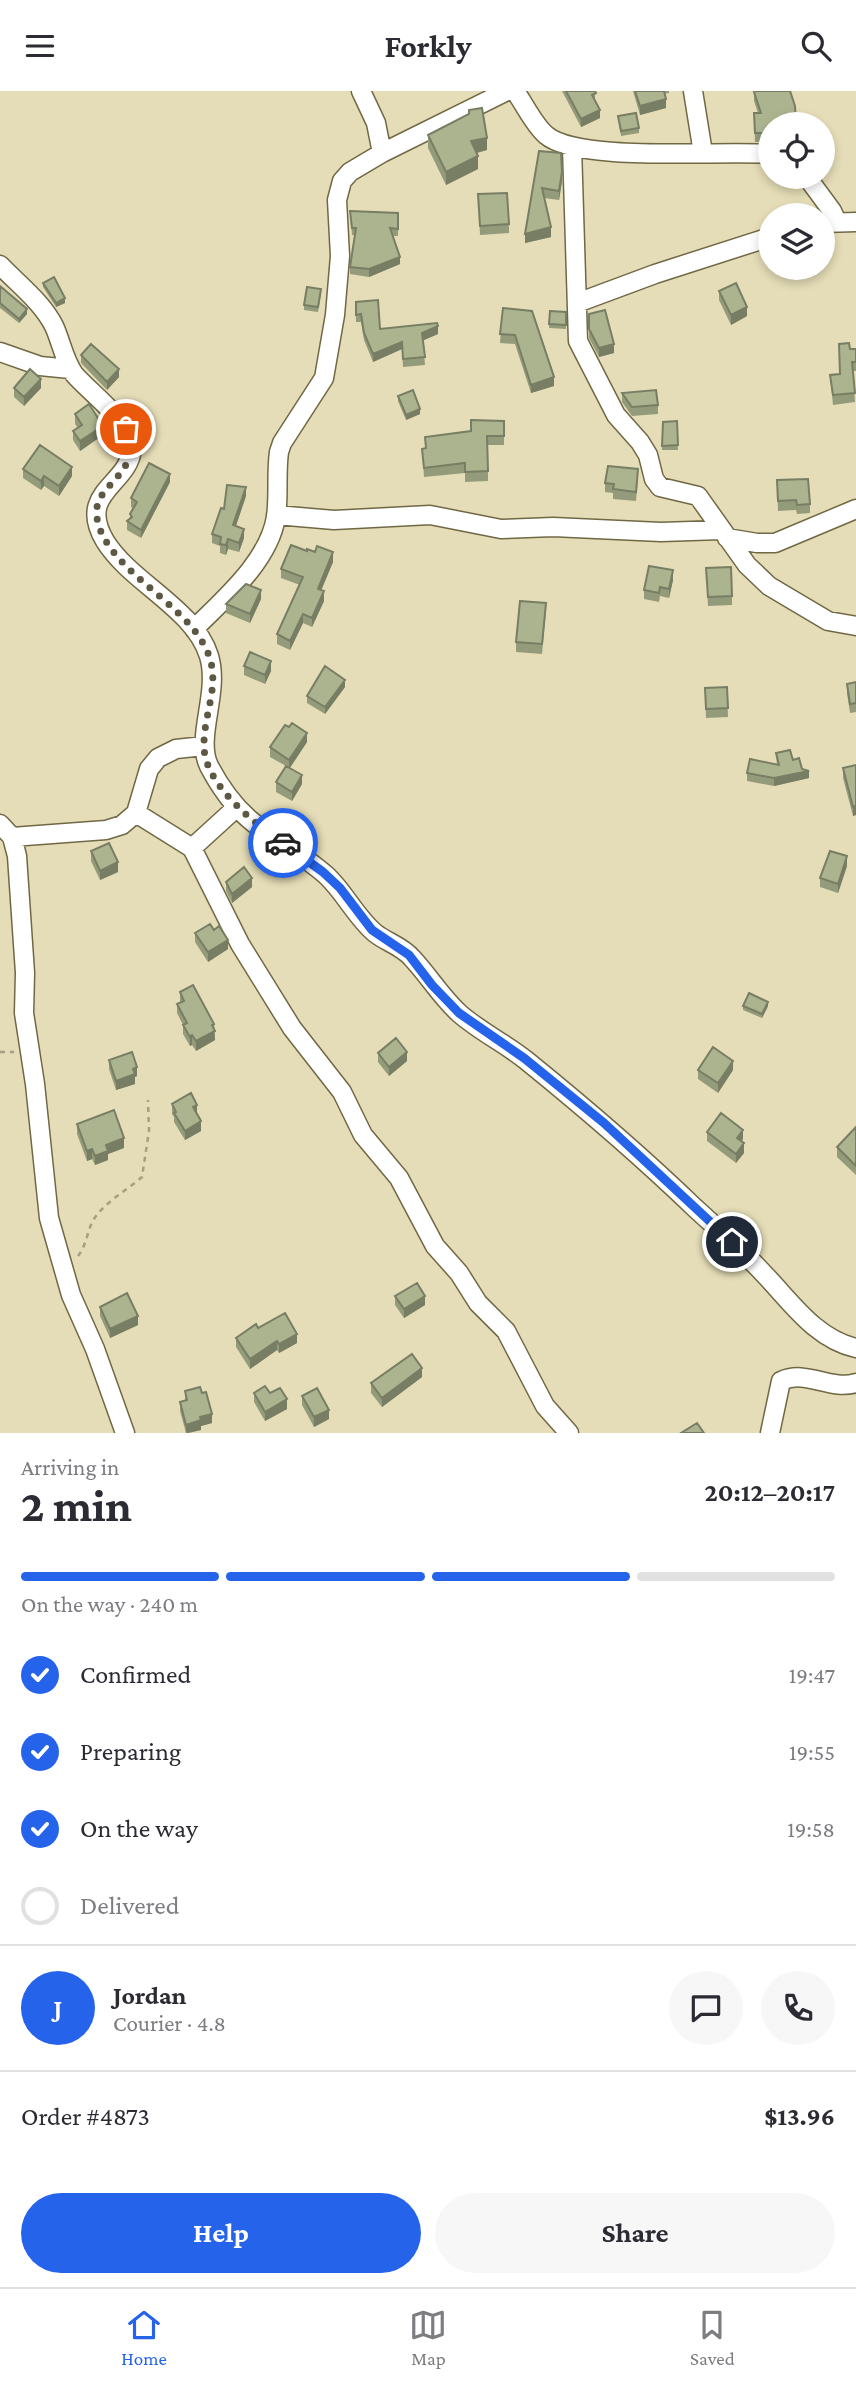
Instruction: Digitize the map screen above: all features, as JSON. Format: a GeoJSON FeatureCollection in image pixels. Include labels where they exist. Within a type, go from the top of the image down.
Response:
{"type":"FeatureCollection","features":[{"type":"Feature","properties":{"kind":"street"},"geometry":{"type":"LineString","coordinates":[[361,91],[376,123],[383,153]]}},
{"type":"Feature","properties":{"kind":"street"},"geometry":{"type":"LineString","coordinates":[[194,629],[232,590],[268,544],[276,515],[279,452],[282,443],[324,379],[327,370],[339,265],[337,200],[342,181],[349,172],[383,153],[506,91]]}},
{"type":"Feature","properties":{"kind":"street"},"geometry":{"type":"LineString","coordinates":[[515,91],[545,135],[572,147],[603,151],[758,154]]}},
{"type":"Feature","properties":{"kind":"street"},"geometry":{"type":"LineString","coordinates":[[693,91],[703,153]]}},
{"type":"Feature","properties":{"kind":"street"},"geometry":{"type":"LineString","coordinates":[[572,147],[578,341],[616,415],[648,455],[656,483],[660,487],[698,496],[747,565],[769,586],[828,621],[856,626]]}},
{"type":"Feature","properties":{"kind":"street"},"geometry":{"type":"LineString","coordinates":[[835,223],[856,222]]}},
{"type":"Feature","properties":{"kind":"street"},"geometry":{"type":"LineString","coordinates":[[577,303],[655,274],[758,241]]}},
{"type":"Feature","properties":{"kind":"street"},"geometry":{"type":"LineString","coordinates":[[0,265],[49,318],[70,369],[126,429],[132,451],[128,463],[97,506],[96,517],[106,542],[119,558],[194,629],[208,651],[212,669],[212,699],[204,746],[210,768],[237,807],[258,826],[323,872],[340,888],[372,930],[409,955],[438,992],[459,1013],[524,1058],[604,1123],[749,1258],[817,1329],[834,1341],[856,1348]]}},
{"type":"Feature","properties":{"kind":"street"},"geometry":{"type":"LineString","coordinates":[[0,352],[40,366],[70,369]]}},
{"type":"Feature","properties":{"kind":"street"},"geometry":{"type":"LineString","coordinates":[[276,515],[334,520],[430,516],[501,529],[553,527],[724,534],[757,543],[775,543],[856,509]]}},
{"type":"Feature","properties":{"kind":"street"},"geometry":{"type":"LineString","coordinates":[[125,1433],[95,1349],[71,1295],[49,1218],[36,1084],[24,1013],[25,973],[17,856],[6,830],[106,830],[122,825],[135,813],[149,769],[158,758],[176,749],[204,746]]}},
{"type":"Feature","properties":{"kind":"street"},"geometry":{"type":"LineString","coordinates":[[192,848],[237,807]]}},
{"type":"Feature","properties":{"kind":"street"},"geometry":{"type":"LineString","coordinates":[[135,813],[192,848],[240,944],[292,1028],[342,1092],[363,1135],[392,1167],[435,1246],[459,1273],[478,1303],[506,1331],[545,1406],[569,1433]]}},
{"type":"Feature","properties":{"kind":"street"},"geometry":{"type":"LineString","coordinates":[[770,1433],[781,1381],[796,1375],[844,1386],[856,1383]]}},
{"type":"Feature","properties":{"kind":"path"},"geometry":{"type":"LineString","coordinates":[[65,1272],[83,1249],[93,1220],[105,1206],[142,1177],[149,1131],[148,1100]]}},
{"type":"Feature","properties":{"kind":"building"},"geometry":{"type":"Polygon","coordinates":[[[566,91],[595,91],[592,95],[600,110],[581,119],[566,91]]]}},
{"type":"Feature","properties":{"kind":"building"},"geometry":{"type":"Polygon","coordinates":[[[635,91],[664,91],[666,99],[640,106],[635,91]]]}},
{"type":"Feature","properties":{"kind":"building"},"geometry":{"type":"Polygon","coordinates":[[[790,91],[795,112],[761,112],[754,92],[790,91]]]}},
{"type":"Feature","properties":{"kind":"building"},"geometry":{"type":"Polygon","coordinates":[[[482,108],[487,138],[471,141],[478,156],[446,172],[428,135],[469,114],[469,110],[482,108]]]}},
{"type":"Feature","properties":{"kind":"building"},"geometry":{"type":"Polygon","coordinates":[[[636,113],[639,128],[621,131],[618,116],[636,113]]]}},
{"type":"Feature","properties":{"kind":"building"},"geometry":{"type":"Polygon","coordinates":[[[754,113],[758,113],[758,133],[755,133],[754,113]]]}},
{"type":"Feature","properties":{"kind":"building"},"geometry":{"type":"Polygon","coordinates":[[[539,151],[561,153],[559,191],[542,188],[551,227],[525,234],[539,151]]]}},
{"type":"Feature","properties":{"kind":"building"},"geometry":{"type":"Polygon","coordinates":[[[507,193],[509,224],[480,226],[478,194],[507,193]]]}},
{"type":"Feature","properties":{"kind":"building"},"geometry":{"type":"Polygon","coordinates":[[[350,211],[398,213],[398,229],[390,228],[400,257],[369,269],[350,267],[356,228],[352,228],[350,211]]]}},
{"type":"Feature","properties":{"kind":"building"},"geometry":{"type":"Polygon","coordinates":[[[54,277],[65,298],[56,303],[43,283],[54,277]]]}},
{"type":"Feature","properties":{"kind":"building"},"geometry":{"type":"Polygon","coordinates":[[[736,283],[747,307],[731,315],[719,291],[736,283]]]}},
{"type":"Feature","properties":{"kind":"building"},"geometry":{"type":"Polygon","coordinates":[[[0,286],[27,309],[19,319],[0,303],[0,286]]]}},
{"type":"Feature","properties":{"kind":"building"},"geometry":{"type":"Polygon","coordinates":[[[307,287],[321,289],[318,307],[304,305],[307,287]]]}},
{"type":"Feature","properties":{"kind":"building"},"geometry":{"type":"Polygon","coordinates":[[[378,300],[380,329],[437,323],[438,326],[422,333],[425,357],[403,359],[402,342],[373,354],[364,333],[361,314],[356,315],[356,302],[378,300]]]}},
{"type":"Feature","properties":{"kind":"building"},"geometry":{"type":"Polygon","coordinates":[[[503,308],[532,311],[554,377],[531,385],[515,335],[500,334],[503,308]]]}},
{"type":"Feature","properties":{"kind":"building"},"geometry":{"type":"Polygon","coordinates":[[[605,310],[614,344],[599,348],[589,329],[589,314],[605,310]]]}},
{"type":"Feature","properties":{"kind":"building"},"geometry":{"type":"Polygon","coordinates":[[[550,311],[566,312],[566,325],[549,324],[550,311]]]}},
{"type":"Feature","properties":{"kind":"building"},"geometry":{"type":"Polygon","coordinates":[[[849,343],[850,349],[856,349],[856,362],[852,362],[855,393],[833,395],[830,375],[840,374],[839,344],[849,343]]]}},
{"type":"Feature","properties":{"kind":"building"},"geometry":{"type":"Polygon","coordinates":[[[91,344],[119,369],[107,382],[81,355],[91,344]]]}},
{"type":"Feature","properties":{"kind":"building"},"geometry":{"type":"Polygon","coordinates":[[[30,369],[41,379],[24,397],[14,388],[30,369]]]}},
{"type":"Feature","properties":{"kind":"building"},"geometry":{"type":"Polygon","coordinates":[[[413,390],[420,409],[406,415],[398,396],[413,390]]]}},
{"type":"Feature","properties":{"kind":"building"},"geometry":{"type":"Polygon","coordinates":[[[656,390],[658,405],[632,407],[622,393],[656,390]]]}},
{"type":"Feature","properties":{"kind":"building"},"geometry":{"type":"Polygon","coordinates":[[[89,404],[103,426],[80,441],[73,431],[82,425],[75,414],[89,404]]]}},
{"type":"Feature","properties":{"kind":"building"},"geometry":{"type":"Polygon","coordinates":[[[471,420],[504,421],[504,436],[487,436],[488,471],[465,472],[465,463],[424,468],[422,449],[426,448],[425,437],[471,431],[471,420]]]}},
{"type":"Feature","properties":{"kind":"building"},"geometry":{"type":"Polygon","coordinates":[[[677,421],[678,445],[662,446],[663,422],[677,421]]]}},
{"type":"Feature","properties":{"kind":"building"},"geometry":{"type":"Polygon","coordinates":[[[40,445],[72,467],[59,486],[44,476],[41,481],[23,469],[40,445]]]}},
{"type":"Feature","properties":{"kind":"building"},"geometry":{"type":"Polygon","coordinates":[[[149,463],[170,474],[141,530],[127,521],[132,517],[130,514],[137,502],[131,498],[149,463]]]}},
{"type":"Feature","properties":{"kind":"building"},"geometry":{"type":"Polygon","coordinates":[[[608,466],[638,469],[636,492],[613,489],[614,484],[605,483],[608,466]]]}},
{"type":"Feature","properties":{"kind":"building"},"geometry":{"type":"Polygon","coordinates":[[[808,479],[810,504],[797,505],[796,500],[778,501],[777,480],[808,479]]]}},
{"type":"Feature","properties":{"kind":"building"},"geometry":{"type":"Polygon","coordinates":[[[227,485],[246,487],[233,525],[244,529],[239,543],[228,539],[226,545],[220,544],[221,537],[212,534],[221,508],[224,509],[227,485]]]}},
{"type":"Feature","properties":{"kind":"building"},"geometry":{"type":"Polygon","coordinates":[[[291,545],[315,552],[317,546],[333,552],[318,589],[324,591],[312,618],[303,614],[290,641],[277,634],[303,577],[281,569],[291,545]]]}},
{"type":"Feature","properties":{"kind":"building"},"geometry":{"type":"Polygon","coordinates":[[[649,566],[673,570],[669,589],[660,587],[659,593],[644,590],[649,566]]]}},
{"type":"Feature","properties":{"kind":"building"},"geometry":{"type":"Polygon","coordinates":[[[731,567],[732,596],[708,597],[706,568],[731,567]]]}},
{"type":"Feature","properties":{"kind":"building"},"geometry":{"type":"Polygon","coordinates":[[[246,584],[261,590],[250,614],[226,604],[246,584]]]}},
{"type":"Feature","properties":{"kind":"building"},"geometry":{"type":"Polygon","coordinates":[[[520,601],[546,603],[542,644],[516,642],[520,601]]]}},
{"type":"Feature","properties":{"kind":"building"},"geometry":{"type":"Polygon","coordinates":[[[250,652],[271,661],[265,675],[244,666],[250,652]]]}},
{"type":"Feature","properties":{"kind":"building"},"geometry":{"type":"Polygon","coordinates":[[[325,666],[345,680],[325,707],[307,696],[325,666]]]}},
{"type":"Feature","properties":{"kind":"building"},"geometry":{"type":"Polygon","coordinates":[[[856,682],[856,703],[850,704],[847,684],[856,682]]]}},
{"type":"Feature","properties":{"kind":"building"},"geometry":{"type":"Polygon","coordinates":[[[727,687],[728,708],[706,709],[705,688],[727,687]]]}},
{"type":"Feature","properties":{"kind":"building"},"geometry":{"type":"Polygon","coordinates":[[[292,723],[307,733],[289,760],[270,747],[285,725],[289,727],[292,723]]]}},
{"type":"Feature","properties":{"kind":"building"},"geometry":{"type":"Polygon","coordinates":[[[790,750],[793,760],[799,758],[802,769],[809,771],[774,778],[747,773],[750,759],[779,765],[776,753],[790,750]]]}},
{"type":"Feature","properties":{"kind":"building"},"geometry":{"type":"Polygon","coordinates":[[[856,765],[856,806],[853,807],[843,768],[856,765]]]}},
{"type":"Feature","properties":{"kind":"building"},"geometry":{"type":"Polygon","coordinates":[[[286,766],[302,775],[292,792],[276,782],[286,766]]]}},
{"type":"Feature","properties":{"kind":"building"},"geometry":{"type":"Polygon","coordinates":[[[109,843],[118,862],[100,871],[91,851],[109,843]]]}},
{"type":"Feature","properties":{"kind":"building"},"geometry":{"type":"Polygon","coordinates":[[[830,851],[847,856],[838,884],[820,878],[830,851]]]}},
{"type":"Feature","properties":{"kind":"building"},"geometry":{"type":"Polygon","coordinates":[[[244,867],[252,878],[232,894],[226,882],[244,867]]]}},
{"type":"Feature","properties":{"kind":"building"},"geometry":{"type":"Polygon","coordinates":[[[210,924],[214,930],[219,926],[228,940],[208,952],[195,933],[210,924]]]}},
{"type":"Feature","properties":{"kind":"building"},"geometry":{"type":"Polygon","coordinates":[[[193,985],[214,1024],[212,1025],[215,1031],[196,1041],[192,1035],[190,1037],[183,1025],[187,1023],[177,1004],[184,1001],[180,992],[193,985]]]}},
{"type":"Feature","properties":{"kind":"building"},"geometry":{"type":"Polygon","coordinates":[[[749,993],[768,1002],[762,1014],[743,1006],[749,993]]]}},
{"type":"Feature","properties":{"kind":"building"},"geometry":{"type":"Polygon","coordinates":[[[396,1038],[407,1052],[389,1067],[378,1053],[396,1038]]]}},
{"type":"Feature","properties":{"kind":"building"},"geometry":{"type":"Polygon","coordinates":[[[713,1047],[733,1061],[718,1083],[698,1070],[713,1047]]]}},
{"type":"Feature","properties":{"kind":"building"},"geometry":{"type":"Polygon","coordinates":[[[132,1052],[137,1067],[133,1069],[135,1074],[116,1081],[109,1060],[132,1052]]]}},
{"type":"Feature","properties":{"kind":"building"},"geometry":{"type":"Polygon","coordinates":[[[191,1093],[197,1105],[193,1107],[201,1121],[185,1131],[174,1113],[176,1112],[172,1104],[191,1093]]]}},
{"type":"Feature","properties":{"kind":"building"},"geometry":{"type":"Polygon","coordinates":[[[114,1110],[124,1138],[106,1145],[108,1151],[95,1156],[92,1149],[87,1151],[77,1124],[114,1110]]]}},
{"type":"Feature","properties":{"kind":"building"},"geometry":{"type":"Polygon","coordinates":[[[721,1113],[743,1130],[737,1138],[744,1143],[736,1154],[707,1132],[721,1113]]]}},
{"type":"Feature","properties":{"kind":"building"},"geometry":{"type":"Polygon","coordinates":[[[856,1127],[856,1166],[837,1147],[856,1127]]]}},
{"type":"Feature","properties":{"kind":"building"},"geometry":{"type":"Polygon","coordinates":[[[417,1283],[425,1296],[404,1309],[395,1296],[417,1283]]]}},
{"type":"Feature","properties":{"kind":"building"},"geometry":{"type":"Polygon","coordinates":[[[127,1293],[138,1316],[110,1329],[100,1307],[127,1293]]]}},
{"type":"Feature","properties":{"kind":"building"},"geometry":{"type":"Polygon","coordinates":[[[285,1313],[297,1334],[279,1344],[277,1341],[250,1359],[236,1338],[256,1324],[258,1328],[285,1313]]]}},
{"type":"Feature","properties":{"kind":"building"},"geometry":{"type":"Polygon","coordinates":[[[412,1354],[422,1368],[382,1398],[371,1383],[412,1354]]]}},
{"type":"Feature","properties":{"kind":"building"},"geometry":{"type":"Polygon","coordinates":[[[265,1386],[270,1393],[280,1388],[287,1399],[265,1412],[254,1393],[265,1386]]]}},
{"type":"Feature","properties":{"kind":"building"},"geometry":{"type":"Polygon","coordinates":[[[200,1387],[202,1393],[206,1392],[212,1414],[186,1425],[180,1402],[187,1400],[185,1391],[200,1387]]]}},
{"type":"Feature","properties":{"kind":"building"},"geometry":{"type":"Polygon","coordinates":[[[317,1388],[329,1410],[314,1417],[302,1396],[317,1388]]]}},
{"type":"Feature","properties":{"kind":"building"},"geometry":{"type":"Polygon","coordinates":[[[697,1423],[704,1433],[681,1433],[697,1423]]]}},
{"type":"Feature","properties":{"kind":"way so far"},"geometry":{"type":"LineString","coordinates":[[126,429],[132,451],[128,463],[97,506],[96,517],[100,529],[106,542],[119,558],[181,616],[203,642],[208,651],[214,682],[204,746],[206,759],[218,782],[237,807],[283,843]]}},
{"type":"Feature","properties":{"kind":"route"},"geometry":{"type":"LineString","coordinates":[[283,843],[340,888],[375,933],[413,958],[432,985],[459,1013],[524,1058],[604,1123],[732,1242]]}}]}
